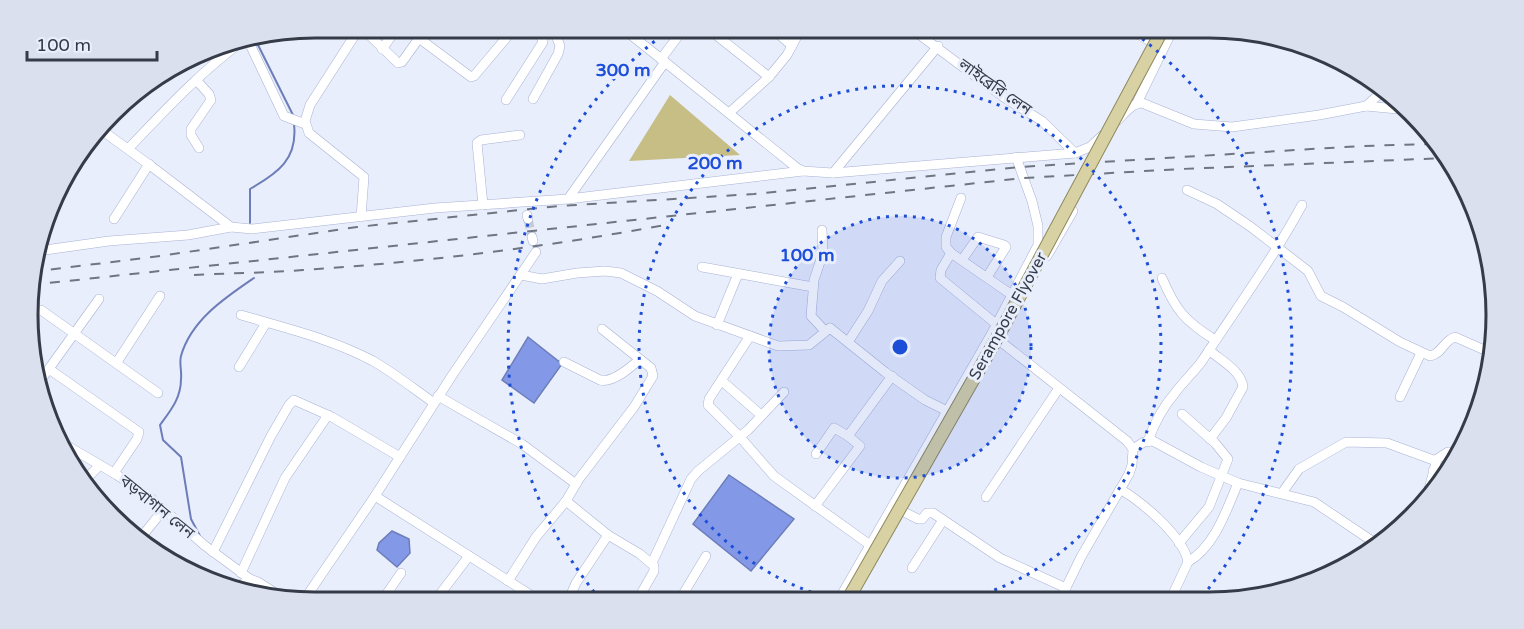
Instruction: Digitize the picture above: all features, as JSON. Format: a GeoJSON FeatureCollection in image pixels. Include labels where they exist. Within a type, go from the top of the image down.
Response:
{"type":"FeatureCollection","features":[{"type":"Feature","properties":{"kind":"main road","name":"Serampore Flyover"},"geometry":{"type":"LineString","coordinates":[[852,592],[1001,331],[1158,38]]}},
{"type":"Feature","properties":{"kind":"street"},"geometry":{"type":"LineString","coordinates":[[353,38],[310,105],[305,124],[309,133],[364,177],[361,217]]}},
{"type":"Feature","properties":{"kind":"street"},"geometry":{"type":"LineString","coordinates":[[371,38],[399,63],[417,41],[422,40],[466,76],[471,77],[506,38]]}},
{"type":"Feature","properties":{"kind":"street"},"geometry":{"type":"LineString","coordinates":[[382,49],[390,38]]}},
{"type":"Feature","properties":{"kind":"street"},"geometry":{"type":"LineString","coordinates":[[506,100],[543,42],[542,38]]}},
{"type":"Feature","properties":{"kind":"street"},"geometry":{"type":"LineString","coordinates":[[533,99],[558,54],[560,46],[556,38]]}},
{"type":"Feature","properties":{"kind":"street"},"geometry":{"type":"LineString","coordinates":[[635,38],[803,171]]}},
{"type":"Feature","properties":{"kind":"street"},"geometry":{"type":"LineString","coordinates":[[568,199],[678,38]]}},
{"type":"Feature","properties":{"kind":"street"},"geometry":{"type":"LineString","coordinates":[[720,38],[769,77]]}},
{"type":"Feature","properties":{"kind":"street"},"geometry":{"type":"LineString","coordinates":[[783,38],[792,46]]}},
{"type":"Feature","properties":{"kind":"street"},"geometry":{"type":"LineString","coordinates":[[729,113],[769,77],[796,38]]}},
{"type":"Feature","properties":{"kind":"street","name":"লাইব্রেরি লেন"},"geometry":{"type":"LineString","coordinates":[[926,38],[1002,96],[1042,121],[1076,153]]}},
{"type":"Feature","properties":{"kind":"street"},"geometry":{"type":"LineString","coordinates":[[1145,38],[1164,48]]}},
{"type":"Feature","properties":{"kind":"street"},"geometry":{"type":"LineString","coordinates":[[46,248],[195,234],[231,227],[252,229],[483,205],[568,199],[803,171],[833,173],[1076,153],[1090,147],[1137,103],[1169,38]]}},
{"type":"Feature","properties":{"kind":"street"},"geometry":{"type":"LineString","coordinates":[[250,45],[284,116],[305,124]]}},
{"type":"Feature","properties":{"kind":"street"},"geometry":{"type":"LineString","coordinates":[[833,173],[938,46]]}},
{"type":"Feature","properties":{"kind":"street"},"geometry":{"type":"LineString","coordinates":[[128,149],[229,51]]}},
{"type":"Feature","properties":{"kind":"street"},"geometry":{"type":"LineString","coordinates":[[197,81],[212,100],[191,129],[191,135],[199,148]]}},
{"type":"Feature","properties":{"kind":"street"},"geometry":{"type":"LineString","coordinates":[[1366,106],[1378,95]]}},
{"type":"Feature","properties":{"kind":"street"},"geometry":{"type":"LineString","coordinates":[[1137,103],[1150,105],[1194,124],[1221,127],[1319,115],[1366,106],[1395,109]]}},
{"type":"Feature","properties":{"kind":"street"},"geometry":{"type":"LineString","coordinates":[[105,133],[231,227]]}},
{"type":"Feature","properties":{"kind":"street"},"geometry":{"type":"LineString","coordinates":[[483,205],[477,143],[482,140],[520,135]]}},
{"type":"Feature","properties":{"kind":"street"},"geometry":{"type":"LineString","coordinates":[[843,592],[996,324],[1039,241],[1032,201],[1016,157]]}},
{"type":"Feature","properties":{"kind":"street"},"geometry":{"type":"LineString","coordinates":[[114,219],[148,164]]}},
{"type":"Feature","properties":{"kind":"street"},"geometry":{"type":"LineString","coordinates":[[1187,190],[1217,204],[1278,248],[1311,274],[1320,294],[1421,353],[1430,356],[1438,354],[1453,337],[1484,350]]}},
{"type":"Feature","properties":{"kind":"street"},"geometry":{"type":"LineString","coordinates":[[961,198],[945,242],[946,247],[951,253],[1012,295]]}},
{"type":"Feature","properties":{"kind":"street"},"geometry":{"type":"LineString","coordinates":[[1148,441],[1166,405],[1242,305],[1302,205]]}},
{"type":"Feature","properties":{"kind":"street"},"geometry":{"type":"LineString","coordinates":[[858,592],[1073,211]]}},
{"type":"Feature","properties":{"kind":"street"},"geometry":{"type":"LineString","coordinates":[[822,230],[823,253],[813,287],[812,318],[825,331]]}},
{"type":"Feature","properties":{"kind":"street"},"geometry":{"type":"LineString","coordinates":[[962,260],[978,237],[1004,245],[1006,247],[1004,252],[987,277]]}},
{"type":"Feature","properties":{"kind":"street"},"geometry":{"type":"LineString","coordinates":[[310,592],[536,253]]}},
{"type":"Feature","properties":{"kind":"street"},"geometry":{"type":"LineString","coordinates":[[951,253],[939,273],[940,278],[996,324]]}},
{"type":"Feature","properties":{"kind":"street"},"geometry":{"type":"LineString","coordinates":[[848,342],[868,311],[886,275],[900,261]]}},
{"type":"Feature","properties":{"kind":"street"},"geometry":{"type":"LineString","coordinates":[[702,267],[813,287]]}},
{"type":"Feature","properties":{"kind":"street"},"geometry":{"type":"LineString","coordinates":[[521,275],[542,279],[577,273],[605,271],[621,273],[657,291],[695,316],[778,346],[804,346],[814,342],[828,328],[832,329],[925,400],[947,411]]}},
{"type":"Feature","properties":{"kind":"street"},"geometry":{"type":"LineString","coordinates":[[717,325],[738,274]]}},
{"type":"Feature","properties":{"kind":"street"},"geometry":{"type":"LineString","coordinates":[[1162,278],[1183,316],[1194,327],[1215,340]]}},
{"type":"Feature","properties":{"kind":"street"},"geometry":{"type":"LineString","coordinates":[[117,362],[160,296]]}},
{"type":"Feature","properties":{"kind":"street"},"geometry":{"type":"LineString","coordinates":[[44,375],[99,299]]}},
{"type":"Feature","properties":{"kind":"street"},"geometry":{"type":"LineString","coordinates":[[41,310],[158,393]]}},
{"type":"Feature","properties":{"kind":"street"},"geometry":{"type":"LineString","coordinates":[[241,315],[326,341],[372,361],[436,400],[522,444],[576,484]]}},
{"type":"Feature","properties":{"kind":"street"},"geometry":{"type":"LineString","coordinates":[[239,367],[266,323]]}},
{"type":"Feature","properties":{"kind":"street"},"geometry":{"type":"LineString","coordinates":[[508,581],[537,537],[566,501],[652,380],[653,372],[602,329]]}},
{"type":"Feature","properties":{"kind":"street"},"geometry":{"type":"LineString","coordinates":[[750,336],[709,399],[708,405],[774,476],[870,545]]}},
{"type":"Feature","properties":{"kind":"street"},"geometry":{"type":"LineString","coordinates":[[1000,341],[1127,441],[1133,449],[1132,465],[1064,592]]}},
{"type":"Feature","properties":{"kind":"street"},"geometry":{"type":"LineString","coordinates":[[1209,350],[1236,372],[1241,378],[1243,387],[1226,418],[1210,439]]}},
{"type":"Feature","properties":{"kind":"street"},"geometry":{"type":"LineString","coordinates":[[1401,396],[1421,353]]}},
{"type":"Feature","properties":{"kind":"street"},"geometry":{"type":"LineString","coordinates":[[564,362],[606,381],[627,370],[640,359]]}},
{"type":"Feature","properties":{"kind":"street"},"geometry":{"type":"LineString","coordinates":[[49,369],[139,432],[137,439],[114,473]]}},
{"type":"Feature","properties":{"kind":"street"},"geometry":{"type":"LineString","coordinates":[[848,436],[892,376]]}},
{"type":"Feature","properties":{"kind":"street"},"geometry":{"type":"LineString","coordinates":[[722,381],[761,415]]}},
{"type":"Feature","properties":{"kind":"street"},"geometry":{"type":"LineString","coordinates":[[986,496],[1059,388]]}},
{"type":"Feature","properties":{"kind":"street"},"geometry":{"type":"LineString","coordinates":[[642,592],[654,572],[652,563],[691,479],[740,437],[784,392]]}},
{"type":"Feature","properties":{"kind":"street"},"geometry":{"type":"LineString","coordinates":[[213,552],[291,401],[298,400],[328,414],[400,457]]}},
{"type":"Feature","properties":{"kind":"street"},"geometry":{"type":"LineString","coordinates":[[241,573],[285,478],[328,414]]}},
{"type":"Feature","properties":{"kind":"street"},"geometry":{"type":"LineString","coordinates":[[1179,543],[1209,507],[1228,456],[1182,414]]}},
{"type":"Feature","properties":{"kind":"street"},"geometry":{"type":"LineString","coordinates":[[815,506],[860,448],[860,444],[834,428],[816,454]]}},
{"type":"Feature","properties":{"kind":"street"},"geometry":{"type":"LineString","coordinates":[[1133,449],[1148,441],[1156,442],[1238,483],[1314,502],[1370,540]]}},
{"type":"Feature","properties":{"kind":"street"},"geometry":{"type":"LineString","coordinates":[[1282,493],[1299,469],[1346,442],[1387,443],[1436,461]]}},
{"type":"Feature","properties":{"kind":"street","name":"বড়বাগান লেন"},"geometry":{"type":"LineString","coordinates":[[73,449],[114,473],[164,509],[213,552],[250,579],[266,587]]}},
{"type":"Feature","properties":{"kind":"street"},"geometry":{"type":"LineString","coordinates":[[1431,481],[1436,461],[1442,454],[1450,452]]}},
{"type":"Feature","properties":{"kind":"street"},"geometry":{"type":"LineString","coordinates":[[90,476],[100,465]]}},
{"type":"Feature","properties":{"kind":"street"},"geometry":{"type":"LineString","coordinates":[[1173,592],[1188,562],[1204,550],[1211,539],[1238,483]]}},
{"type":"Feature","properties":{"kind":"street"},"geometry":{"type":"LineString","coordinates":[[1120,489],[1144,506],[1179,543],[1188,562]]}},
{"type":"Feature","properties":{"kind":"street"},"geometry":{"type":"LineString","coordinates":[[375,496],[508,581],[521,592]]}},
{"type":"Feature","properties":{"kind":"street"},"geometry":{"type":"LineString","coordinates":[[566,501],[608,536],[652,563]]}},
{"type":"Feature","properties":{"kind":"street"},"geometry":{"type":"LineString","coordinates":[[145,533],[164,509]]}},
{"type":"Feature","properties":{"kind":"street"},"geometry":{"type":"LineString","coordinates":[[904,512],[918,519],[922,519],[927,513],[933,513],[1000,558],[1066,588]]}},
{"type":"Feature","properties":{"kind":"street"},"geometry":{"type":"LineString","coordinates":[[912,568],[944,520]]}},
{"type":"Feature","properties":{"kind":"street"},"geometry":{"type":"LineString","coordinates":[[572,592],[608,536]]}},
{"type":"Feature","properties":{"kind":"street"},"geometry":{"type":"LineString","coordinates":[[442,592],[469,556]]}},
{"type":"Feature","properties":{"kind":"street"},"geometry":{"type":"LineString","coordinates":[[684,592],[706,556]]}},
{"type":"Feature","properties":{"kind":"street"},"geometry":{"type":"LineString","coordinates":[[388,592],[401,573]]}},
{"type":"Feature","properties":{"kind":"street"},"geometry":{"type":"LineString","coordinates":[[245,582],[250,579]]}},
{"type":"Feature","properties":{"kind":"shaded area"},"geometry":{"type":"Polygon","coordinates":[[[670,95],[740,155],[629,161],[670,95]]]}},
{"type":"Feature","properties":{"kind":"water"},"geometry":{"type":"Polygon","coordinates":[[[528,337],[562,364],[534,403],[502,380],[528,337]]]}},
{"type":"Feature","properties":{"kind":"water"},"geometry":{"type":"Polygon","coordinates":[[[729,475],[794,519],[751,571],[693,524],[729,475]]]}},
{"type":"Feature","properties":{"kind":"water"},"geometry":{"type":"Polygon","coordinates":[[[392,531],[409,539],[410,553],[397,567],[377,550],[379,543],[392,531]]]}},
{"type":"Feature","properties":{"kind":"waterway"},"geometry":{"type":"LineString","coordinates":[[257,44],[293,115]]}},
{"type":"Feature","properties":{"kind":"waterway"},"geometry":{"type":"LineString","coordinates":[[250,223],[250,189],[284,164],[293,147],[294,124]]}},
{"type":"Feature","properties":{"kind":"waterway"},"geometry":{"type":"LineString","coordinates":[[200,536],[191,519],[181,457],[163,440],[160,425],[177,398],[181,386],[181,356],[193,331],[211,311],[254,278]]}},
{"type":"Feature","properties":{"kind":"tunnel"},"geometry":{"type":"LineString","coordinates":[[528,219],[532,237]]}},
{"type":"Feature","properties":{"kind":"railway"},"geometry":{"type":"LineString","coordinates":[[41,271],[357,227],[559,206],[754,194],[1020,167],[1361,146],[1428,144]]}},
{"type":"Feature","properties":{"kind":"railway"},"geometry":{"type":"LineString","coordinates":[[39,284],[1024,178],[1438,158]]}},
{"type":"Feature","properties":{"kind":"railway"},"geometry":{"type":"LineString","coordinates":[[194,275],[349,267],[440,258],[530,247],[665,225]]}}]}
